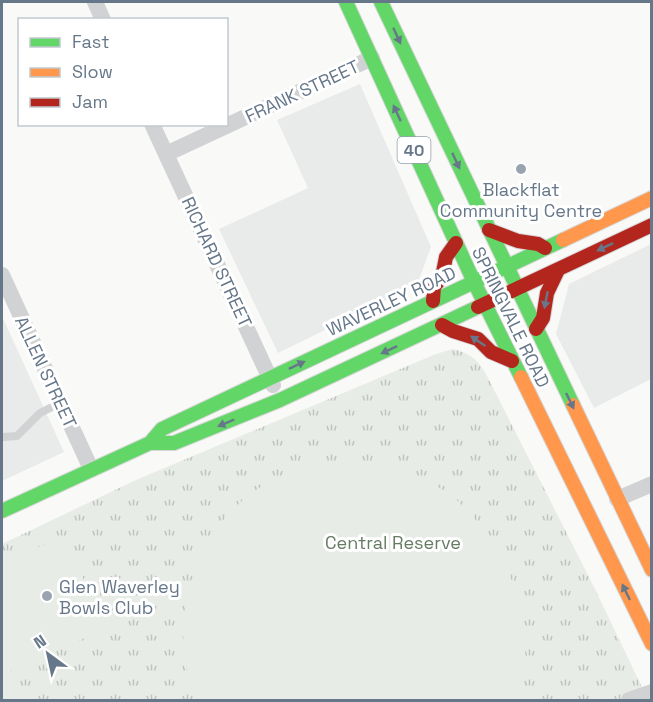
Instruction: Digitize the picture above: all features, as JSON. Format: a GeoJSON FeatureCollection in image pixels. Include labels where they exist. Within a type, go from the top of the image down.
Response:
{"type":"FeatureCollection","features":[{"type":"Feature","properties":{"kind":"main road","name":"SPRINGVALE ROAD"},"geometry":{"type":"LineString","coordinates":[[346,2],[474,282],[651,644]]}},
{"type":"Feature","properties":{"kind":"main road","name":"SPRINGVALE ROAD"},"geometry":{"type":"LineString","coordinates":[[381,2],[651,570]]}},
{"type":"Feature","properties":{"kind":"main road","name":"WAVERLEY ROAD"},"geometry":{"type":"LineString","coordinates":[[150,443],[162,429],[651,198]]}},
{"type":"Feature","properties":{"kind":"main road","name":"WAVERLEY ROAD"},"geometry":{"type":"LineString","coordinates":[[2,511],[150,443],[174,443],[280,400],[651,225]]}},
{"type":"Feature","properties":{"kind":"main road"},"geometry":{"type":"LineString","coordinates":[[489,230],[505,234],[521,242],[536,242],[545,249]]}},
{"type":"Feature","properties":{"kind":"main road"},"geometry":{"type":"LineString","coordinates":[[433,301],[434,287],[442,277],[446,257],[456,243]]}},
{"type":"Feature","properties":{"kind":"main road"},"geometry":{"type":"LineString","coordinates":[[536,329],[543,318],[547,293],[558,270]]}},
{"type":"Feature","properties":{"kind":"main road"},"geometry":{"type":"LineString","coordinates":[[442,325],[478,339],[491,352],[512,361]]}},
{"type":"Feature","properties":{"kind":"street"},"geometry":{"type":"LineString","coordinates":[[95,2],[102,18]]}},
{"type":"Feature","properties":{"kind":"street","name":"FRANK STREET"},"geometry":{"type":"LineString","coordinates":[[228,125],[372,58]]}},
{"type":"Feature","properties":{"kind":"street","name":"RICHARD STREET"},"geometry":{"type":"LineString","coordinates":[[153,126],[280,400]]}},
{"type":"Feature","properties":{"kind":"street","name":"FRANK STREET"},"geometry":{"type":"LineString","coordinates":[[166,154],[226,126]]}},
{"type":"Feature","properties":{"kind":"street","name":"ALLEN STREET"},"geometry":{"type":"LineString","coordinates":[[2,275],[91,469]]}},
{"type":"Feature","properties":{"kind":"street"},"geometry":{"type":"LineString","coordinates":[[617,500],[651,484]]}},
{"type":"Feature","properties":{"kind":"street"},"geometry":{"type":"LineString","coordinates":[[629,700],[651,692]]}},
{"type":"Feature","properties":{"kind":"lane"},"geometry":{"type":"LineString","coordinates":[[3,437],[18,436],[40,413],[60,403]]}},
{"type":"Feature","properties":{"kind":"shaded area"},"geometry":{"type":"Polygon","coordinates":[[[360,84],[431,247],[417,285],[278,353],[219,229],[308,188],[277,120],[360,84]]]}},
{"type":"Feature","properties":{"kind":"shaded area"},"geometry":{"type":"Polygon","coordinates":[[[651,244],[651,379],[594,408],[556,334],[569,284],[651,244]]]}},
{"type":"Feature","properties":{"kind":"shaded area"},"geometry":{"type":"Polygon","coordinates":[[[2,316],[64,452],[2,481],[2,316]]]}},
{"type":"Feature","properties":{"kind":"green space","name":"Central Reserve"},"geometry":{"type":"Polygon","coordinates":[[[453,349],[472,357],[486,374],[595,589],[648,700],[2,700],[2,544],[136,480],[436,354],[453,349]]]}},
{"type":"Feature","properties":{"kind":"green space"},"geometry":{"type":"Polygon","coordinates":[[[353,464],[402,473],[426,481],[448,493],[484,530],[513,582],[523,621],[525,666],[516,700],[197,700],[187,670],[183,638],[185,607],[193,575],[206,546],[224,520],[246,497],[273,480],[302,469],[353,464]]]}},
{"type":"Feature","properties":{"kind":"green space","name":"Glen Waverley Bowls Club"},"geometry":{"type":"Polygon","coordinates":[[[62,536],[108,628],[9,671],[23,700],[2,700],[2,564],[62,536]]]}},
{"type":"Feature","properties":{"kind":"traffic: fast"},"geometry":{"type":"LineString","coordinates":[[346,2],[474,282],[521,377]]}},
{"type":"Feature","properties":{"kind":"traffic: fast"},"geometry":{"type":"LineString","coordinates":[[381,2],[573,405]]}},
{"type":"Feature","properties":{"kind":"traffic: fast"},"geometry":{"type":"LineString","coordinates":[[2,511],[150,443],[162,429],[563,240]]}},
{"type":"Feature","properties":{"kind":"traffic: fast"},"geometry":{"type":"LineString","coordinates":[[150,443],[174,443],[280,400],[478,307]]}},
{"type":"Feature","properties":{"kind":"traffic: slow"},"geometry":{"type":"LineString","coordinates":[[563,240],[652,198]]}},
{"type":"Feature","properties":{"kind":"traffic: slow"},"geometry":{"type":"LineString","coordinates":[[521,377],[652,644]]}},
{"type":"Feature","properties":{"kind":"traffic: slow"},"geometry":{"type":"LineString","coordinates":[[573,405],[652,570]]}},
{"type":"Feature","properties":{"kind":"traffic: jam"},"geometry":{"type":"LineString","coordinates":[[478,307],[652,225]]}},
{"type":"Feature","properties":{"kind":"traffic: jam"},"geometry":{"type":"LineString","coordinates":[[489,230],[545,248]]}},
{"type":"Feature","properties":{"kind":"traffic: jam"},"geometry":{"type":"LineString","coordinates":[[433,301],[434,287],[442,277],[446,257],[456,243]]}},
{"type":"Feature","properties":{"kind":"traffic: jam"},"geometry":{"type":"LineString","coordinates":[[536,329],[543,318],[547,293],[558,270]]}},
{"type":"Feature","properties":{"kind":"traffic: jam"},"geometry":{"type":"LineString","coordinates":[[442,325],[478,339],[491,352],[512,361]]}},
{"type":"Feature","properties":{"kind":"place","name":"Blackflat Community Centre"},"geometry":{"type":"Point","coordinates":[521,169]}},
{"type":"Feature","properties":{"kind":"place","name":"Glen Waverley Bowls Club"},"geometry":{"type":"Point","coordinates":[47,596]}}]}
